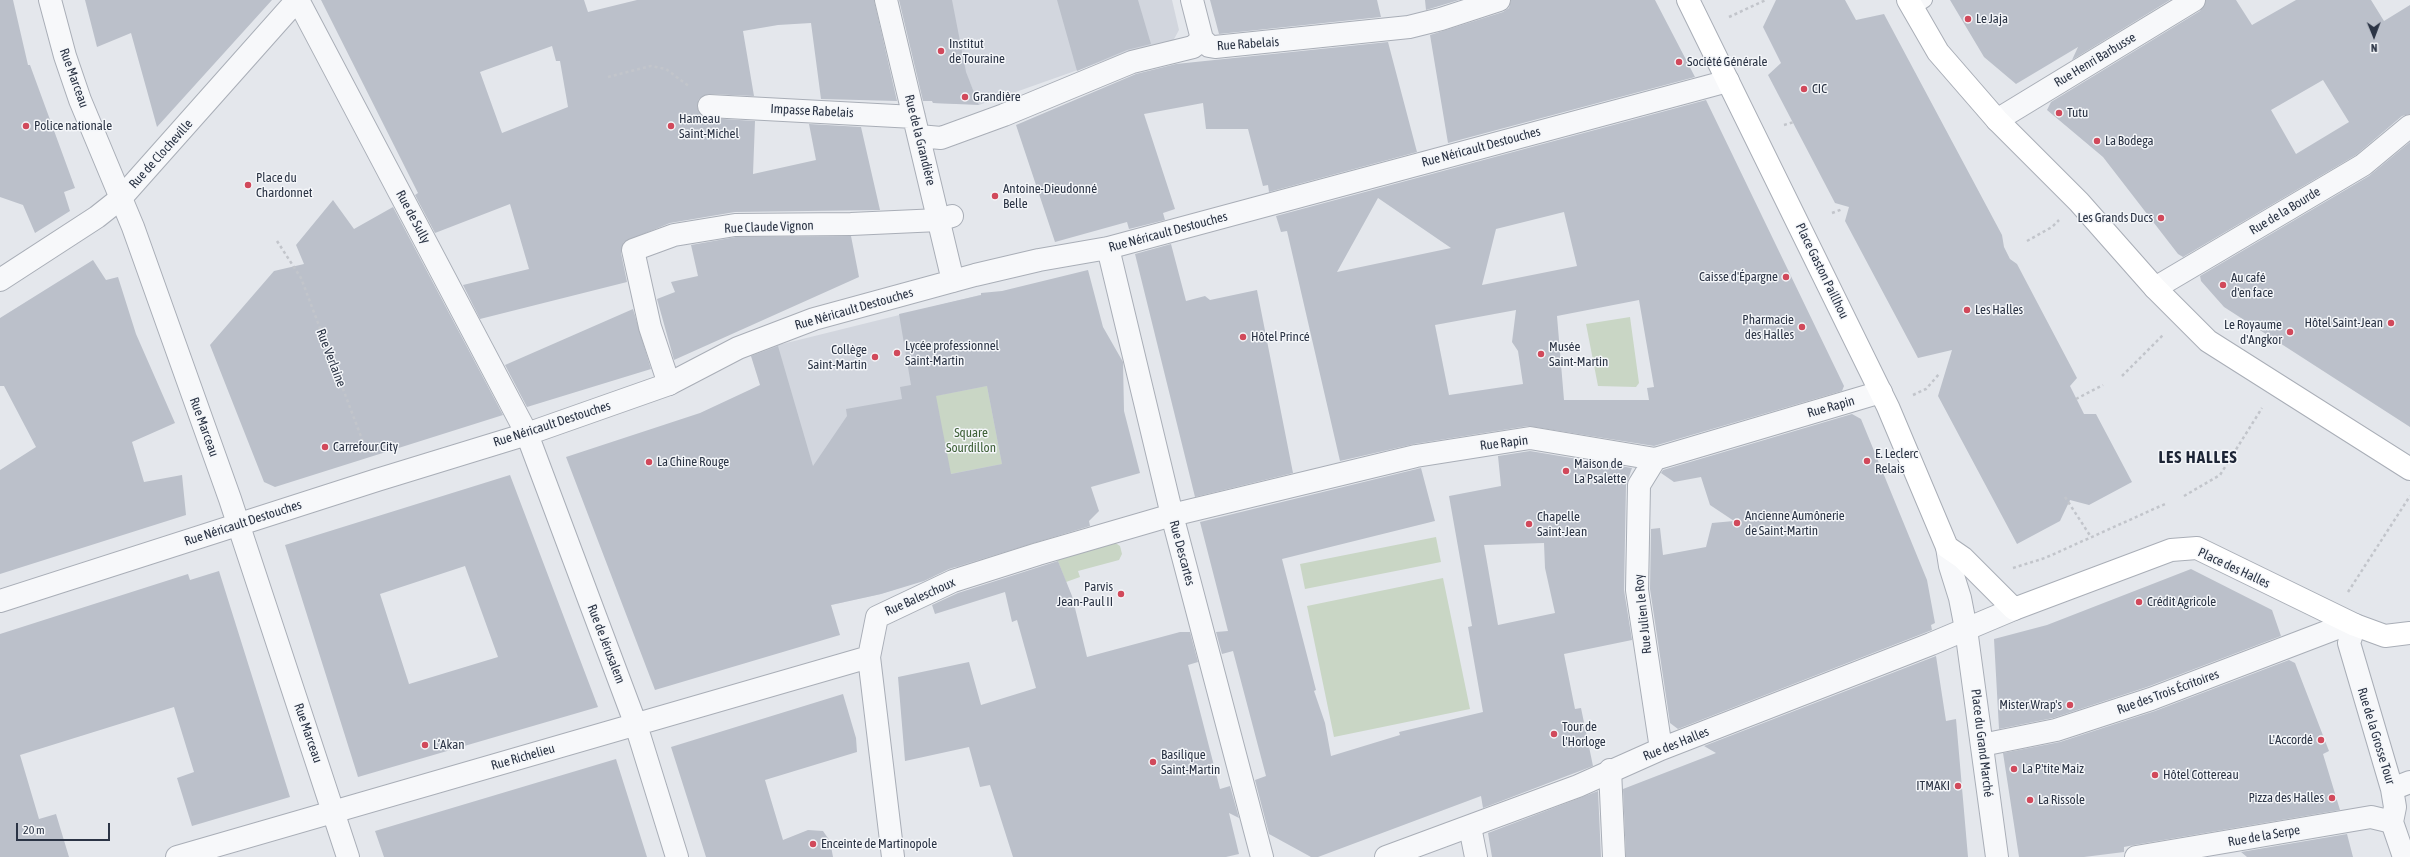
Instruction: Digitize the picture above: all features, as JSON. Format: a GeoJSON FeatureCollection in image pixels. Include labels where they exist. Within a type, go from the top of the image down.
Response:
{"type":"FeatureCollection","features":[{"type":"Feature","properties":{"kind":"main road","name":"Place Gaston Paillhou"},"geometry":{"type":"LineString","coordinates":[[1688,0],[1881,392],[1947,547]]}},
{"type":"Feature","properties":{"kind":"main road"},"geometry":{"type":"LineString","coordinates":[[1916,3],[1938,52],[1997,120],[2079,202],[2155,288],[2208,341],[2410,469]]}},
{"type":"Feature","properties":{"kind":"main road"},"geometry":{"type":"LineString","coordinates":[[1947,547],[1962,558],[2014,609]]}},
{"type":"Feature","properties":{"kind":"main road","name":"Place des Halles"},"geometry":{"type":"LineString","coordinates":[[2014,609],[2171,550],[2197,548],[2352,624],[2385,636],[2410,633]]}},
{"type":"Feature","properties":{"kind":"street","name":"Rue Marceau"},"geometry":{"type":"LineString","coordinates":[[50,0],[65,56],[80,100],[126,193],[239,525],[348,857]]}},
{"type":"Feature","properties":{"kind":"street","name":"Rue de Clocheville"},"geometry":{"type":"LineString","coordinates":[[0,280],[97,217],[126,193],[298,0]]}},
{"type":"Feature","properties":{"kind":"street","name":"Rue de Sully"},"geometry":{"type":"LineString","coordinates":[[298,0],[527,434]]}},
{"type":"Feature","properties":{"kind":"street","name":"Rue de la Grandière"},"geometry":{"type":"LineString","coordinates":[[886,0],[917,126],[946,218],[953,281]]}},
{"type":"Feature","properties":{"kind":"street"},"geometry":{"type":"LineString","coordinates":[[1192,0],[1202,39]]}},
{"type":"Feature","properties":{"kind":"street","name":"Rue Rabelais"},"geometry":{"type":"LineString","coordinates":[[917,126],[941,138],[1004,115],[1132,62],[1193,47],[1202,39],[1209,46],[1224,47],[1365,33],[1427,23],[1499,0]]}},
{"type":"Feature","properties":{"kind":"street","name":"Rue Henri Barbusse"},"geometry":{"type":"LineString","coordinates":[[1997,120],[2194,0]]}},
{"type":"Feature","properties":{"kind":"street","name":"Rue Néricault Destouches"},"geometry":{"type":"LineString","coordinates":[[0,601],[377,480],[527,434],[669,384],[738,348],[814,319],[953,281],[1038,260],[1108,248],[1728,81]]}},
{"type":"Feature","properties":{"kind":"street","name":"Impasse Rabelais"},"geometry":{"type":"LineString","coordinates":[[709,106],[917,126]]}},
{"type":"Feature","properties":{"kind":"street","name":"Rue de la Bourde"},"geometry":{"type":"LineString","coordinates":[[2155,288],[2363,164],[2410,126]]}},
{"type":"Feature","properties":{"kind":"street","name":"Rue Claude Vignon"},"geometry":{"type":"LineString","coordinates":[[669,384],[650,327],[633,250],[674,235],[735,225],[794,226],[946,218]]}},
{"type":"Feature","properties":{"kind":"street","name":"Rue Descartes"},"geometry":{"type":"LineString","coordinates":[[1108,248],[1172,515],[1262,857]]}},
{"type":"Feature","properties":{"kind":"street","name":"Rue Rapin"},"geometry":{"type":"LineString","coordinates":[[1172,515],[1416,456],[1530,438],[1656,459],[1881,392]]}},
{"type":"Feature","properties":{"kind":"street","name":"Rue de Jérusalem"},"geometry":{"type":"LineString","coordinates":[[527,434],[636,725],[677,857]]}},
{"type":"Feature","properties":{"kind":"street","name":"Rue Julien le Roy"},"geometry":{"type":"LineString","coordinates":[[1656,459],[1639,485],[1637,590],[1661,749]]}},
{"type":"Feature","properties":{"kind":"street","name":"Rue Baleschoux"},"geometry":{"type":"LineString","coordinates":[[893,857],[868,657],[877,617],[953,581],[1038,554],[1172,515]]}},
{"type":"Feature","properties":{"kind":"street","name":"Place Gaston Paillhou"},"geometry":{"type":"LineString","coordinates":[[1947,547],[1950,566],[1960,598],[1966,629]]}},
{"type":"Feature","properties":{"kind":"street","name":"Place des Halles"},"geometry":{"type":"LineString","coordinates":[[1966,629],[2014,609]]}},
{"type":"Feature","properties":{"kind":"street","name":"Rue des Trois Écritoires"},"geometry":{"type":"LineString","coordinates":[[1982,744],[2056,730],[2152,699],[2352,624]]}},
{"type":"Feature","properties":{"kind":"street","name":"Rue de la Grosse Tour"},"geometry":{"type":"LineString","coordinates":[[2352,624],[2349,643],[2401,785],[2392,822],[2399,854]]}},
{"type":"Feature","properties":{"kind":"street","name":"Rue des Halles"},"geometry":{"type":"LineString","coordinates":[[1386,857],[1578,786],[1610,770],[1661,749],[1966,629]]}},
{"type":"Feature","properties":{"kind":"street","name":"Place du Grand Marché"},"geometry":{"type":"LineString","coordinates":[[1966,629],[1997,857]]}},
{"type":"Feature","properties":{"kind":"street","name":"Rue Richelieu"},"geometry":{"type":"LineString","coordinates":[[177,857],[868,657]]}},
{"type":"Feature","properties":{"kind":"street"},"geometry":{"type":"LineString","coordinates":[[1610,770],[1614,857]]}},
{"type":"Feature","properties":{"kind":"street","name":"Rue de la Serpe"},"geometry":{"type":"LineString","coordinates":[[2136,857],[2371,817],[2392,822]]}},
{"type":"Feature","properties":{"kind":"street"},"geometry":{"type":"LineString","coordinates":[[1470,827],[1476,857]]}},
{"type":"Feature","properties":{"kind":"path"},"geometry":{"type":"LineString","coordinates":[[1729,17],[1766,0]]}},
{"type":"Feature","properties":{"kind":"path"},"geometry":{"type":"LineString","coordinates":[[608,77],[652,66],[666,69],[697,92],[709,106]]}},
{"type":"Feature","properties":{"kind":"path"},"geometry":{"type":"LineString","coordinates":[[1784,125],[1794,122]]}},
{"type":"Feature","properties":{"kind":"path"},"geometry":{"type":"LineString","coordinates":[[1832,214],[1843,209]]}},
{"type":"Feature","properties":{"kind":"path"},"geometry":{"type":"LineString","coordinates":[[2027,241],[2045,232]]}},
{"type":"Feature","properties":{"kind":"path","name":"Rue Verlaine"},"geometry":{"type":"LineString","coordinates":[[276,241],[301,278],[377,480]]}},
{"type":"Feature","properties":{"kind":"path"},"geometry":{"type":"LineString","coordinates":[[2122,376],[2168,330]]}},
{"type":"Feature","properties":{"kind":"path"},"geometry":{"type":"LineString","coordinates":[[1909,397],[1926,389],[1940,373]]}},
{"type":"Feature","properties":{"kind":"path"},"geometry":{"type":"LineString","coordinates":[[2076,399],[2103,385]]}},
{"type":"Feature","properties":{"kind":"path"},"geometry":{"type":"LineString","coordinates":[[2184,496],[2220,475],[2263,406]]}},
{"type":"Feature","properties":{"kind":"path"},"geometry":{"type":"LineString","coordinates":[[2344,597],[2410,496]]}},
{"type":"Feature","properties":{"kind":"path"},"geometry":{"type":"LineString","coordinates":[[2065,497],[2091,537]]}},
{"type":"Feature","properties":{"kind":"path"},"geometry":{"type":"LineString","coordinates":[[2010,569],[2045,558],[2166,504]]}},
{"type":"Feature","properties":{"kind":"shaded area"},"geometry":{"type":"Polygon","coordinates":[[[908,0],[1172,0],[1179,30],[1173,41],[1123,54],[979,105],[970,83],[951,90],[956,104],[933,103],[908,0]]]}},
{"type":"Feature","properties":{"kind":"shaded area"},"geometry":{"type":"Polygon","coordinates":[[[980,295],[992,352],[1014,497],[1030,548],[961,567],[952,567],[935,573],[933,577],[881,594],[831,605],[750,352],[980,295]]]}},
{"type":"Feature","properties":{"kind":"green space"},"geometry":{"type":"Polygon","coordinates":[[[1630,317],[1639,383],[1636,387],[1598,386],[1586,324],[1630,317]]]}},
{"type":"Feature","properties":{"kind":"green space","name":"Square Sourdillon"},"geometry":{"type":"Polygon","coordinates":[[[987,386],[1002,464],[950,474],[935,396],[987,386]]]}},
{"type":"Feature","properties":{"kind":"green space"},"geometry":{"type":"Polygon","coordinates":[[[1436,537],[1441,562],[1305,589],[1300,564],[1436,537]]]}},
{"type":"Feature","properties":{"kind":"green space"},"geometry":{"type":"Polygon","coordinates":[[[1114,542],[1120,546],[1122,554],[1119,560],[1078,571],[1080,577],[1066,582],[1056,556],[1114,542]]]}},
{"type":"Feature","properties":{"kind":"green space"},"geometry":{"type":"Polygon","coordinates":[[[1443,578],[1470,709],[1334,737],[1307,606],[1443,578]]]}},
{"type":"Feature","properties":{"kind":"building","name":"Police nationale"},"geometry":{"type":"Polygon","coordinates":[[[0,0],[13,0],[28,65],[30,65],[75,188],[64,192],[70,211],[35,233],[23,205],[0,197],[0,0]]]}},
{"type":"Feature","properties":{"kind":"building"},"geometry":{"type":"Polygon","coordinates":[[[85,0],[272,0],[157,127],[131,33],[97,47],[85,0]]]}},
{"type":"Feature","properties":{"kind":"building"},"geometry":{"type":"Polygon","coordinates":[[[321,0],[584,0],[588,12],[637,0],[874,0],[897,101],[821,99],[811,23],[778,25],[743,31],[754,96],[709,94],[699,99],[697,106],[702,116],[708,118],[755,121],[753,174],[816,160],[809,124],[861,127],[880,210],[735,212],[670,223],[624,242],[621,253],[627,282],[480,319],[463,285],[529,269],[510,204],[435,233],[415,195],[418,193],[321,0]],[[552,46],[480,72],[502,133],[568,107],[560,61],[556,61],[552,46]]]}},
{"type":"Feature","properties":{"kind":"building","name":"Institut de Touraine"},"geometry":{"type":"Polygon","coordinates":[[[899,0],[952,0],[966,72],[979,105],[933,103],[932,101],[923,101],[899,0]]]}},
{"type":"Feature","properties":{"kind":"building"},"geometry":{"type":"Polygon","coordinates":[[[1057,0],[1138,0],[1151,44],[1127,50],[1077,71],[1057,0]]]}},
{"type":"Feature","properties":{"kind":"building"},"geometry":{"type":"Polygon","coordinates":[[[1210,0],[1377,0],[1381,17],[1219,34],[1210,0]]]}},
{"type":"Feature","properties":{"kind":"building"},"geometry":{"type":"Polygon","coordinates":[[[1425,0],[1459,0],[1426,10],[1425,0]]]}},
{"type":"Feature","properties":{"kind":"building"},"geometry":{"type":"Polygon","coordinates":[[[1511,0],[1655,0],[1695,77],[1448,143],[1430,35],[1503,12],[1509,8],[1511,0]]]}},
{"type":"Feature","properties":{"kind":"building","name":"Les Halles"},"geometry":{"type":"Polygon","coordinates":[[[1776,0],[1845,0],[1856,20],[1884,14],[2002,235],[2004,247],[2010,259],[2017,264],[2077,378],[2070,386],[2084,414],[2096,414],[2132,482],[2089,505],[2070,500],[2060,521],[2017,544],[1938,396],[1952,350],[1918,358],[1845,221],[1849,207],[1835,203],[1768,75],[1781,63],[1763,27],[1776,0]]]}},
{"type":"Feature","properties":{"kind":"building"},"geometry":{"type":"Polygon","coordinates":[[[1950,0],[2170,0],[2072,60],[2078,47],[2016,84],[1984,57],[1950,0]]]}},
{"type":"Feature","properties":{"kind":"building"},"geometry":{"type":"Polygon","coordinates":[[[2206,0],[2236,0],[2252,25],[2296,0],[2371,0],[2384,21],[2410,5],[2410,114],[2402,116],[2356,155],[2183,257],[2178,254],[2103,157],[2047,110],[2051,102],[2200,11],[2206,0]],[[2323,80],[2271,110],[2296,154],[2349,122],[2323,80]]]}},
{"type":"Feature","properties":{"kind":"building"},"geometry":{"type":"Polygon","coordinates":[[[1388,42],[1417,152],[1269,192],[1268,185],[1263,186],[1248,129],[1206,129],[1203,103],[1144,114],[1175,209],[1163,213],[1165,220],[1129,229],[1127,222],[1055,242],[1016,125],[1136,74],[1176,64],[1388,42]]]}},
{"type":"Feature","properties":{"kind":"building"},"geometry":{"type":"Polygon","coordinates":[[[1706,100],[1844,386],[1842,391],[1654,446],[1528,426],[1414,444],[1340,461],[1287,231],[1281,232],[1276,216],[1706,100]],[[1378,198],[1337,272],[1451,248],[1378,198]],[[1564,212],[1496,229],[1482,285],[1577,266],[1564,212]],[[1639,300],[1557,316],[1564,400],[1649,400],[1647,388],[1654,387],[1639,300]],[[1516,310],[1435,325],[1449,395],[1523,384],[1518,351],[1512,342],[1516,310]]]}},
{"type":"Feature","properties":{"kind":"building"},"geometry":{"type":"Polygon","coordinates":[[[2410,142],[2410,427],[2224,307],[2201,281],[2200,276],[2369,176],[2410,142]]]}},
{"type":"Feature","properties":{"kind":"building"},"geometry":{"type":"Polygon","coordinates":[[[333,200],[354,229],[393,207],[503,415],[275,487],[264,482],[210,345],[274,271],[304,264],[296,245],[333,200]]]}},
{"type":"Feature","properties":{"kind":"building"},"geometry":{"type":"Polygon","coordinates":[[[851,236],[859,277],[674,360],[657,299],[675,292],[671,282],[698,276],[691,245],[736,237],[851,236]]]}},
{"type":"Feature","properties":{"kind":"building"},"geometry":{"type":"Polygon","coordinates":[[[1171,244],[1186,301],[1205,296],[1210,300],[1257,290],[1293,473],[1195,497],[1135,254],[1171,244]]]}},
{"type":"Feature","properties":{"kind":"building"},"geometry":{"type":"Polygon","coordinates":[[[93,260],[106,280],[118,277],[136,334],[175,423],[132,442],[144,482],[182,475],[186,515],[0,574],[0,470],[36,447],[4,386],[0,386],[0,318],[93,260]]]}},
{"type":"Feature","properties":{"kind":"building"},"geometry":{"type":"Polygon","coordinates":[[[1088,270],[1103,327],[1123,362],[1124,411],[1140,473],[1091,487],[1099,511],[1089,521],[1090,526],[949,569],[924,581],[881,594],[831,605],[840,635],[655,690],[566,457],[700,413],[760,385],[751,356],[778,346],[813,466],[847,416],[846,409],[902,399],[900,387],[911,385],[899,314],[981,295],[981,293],[1002,291],[1088,270]],[[987,386],[936,396],[951,474],[1002,464],[987,386]]]}},
{"type":"Feature","properties":{"kind":"building"},"geometry":{"type":"Polygon","coordinates":[[[633,309],[651,369],[527,407],[505,365],[633,309]]]}},
{"type":"Feature","properties":{"kind":"building"},"geometry":{"type":"Polygon","coordinates":[[[1852,414],[1861,419],[1927,580],[1935,623],[1931,625],[1932,630],[1678,729],[1670,723],[1650,589],[1651,529],[1660,528],[1663,555],[1706,547],[1712,523],[1734,521],[1710,505],[1701,477],[1674,482],[1661,473],[1663,470],[1852,414]]]}},
{"type":"Feature","properties":{"kind":"building"},"geometry":{"type":"Polygon","coordinates":[[[1530,451],[1632,468],[1626,485],[1624,590],[1632,640],[1564,654],[1575,709],[1581,708],[1593,766],[1483,808],[1481,796],[1318,857],[1311,857],[1269,834],[1255,780],[1266,776],[1233,651],[1222,654],[1216,632],[1228,631],[1200,522],[1421,468],[1435,521],[1282,559],[1316,690],[1314,691],[1325,723],[1331,756],[1400,735],[1399,732],[1483,712],[1468,627],[1472,626],[1449,496],[1501,486],[1498,456],[1530,451]],[[1544,543],[1484,545],[1498,625],[1555,613],[1545,568],[1544,543]]]}},
{"type":"Feature","properties":{"kind":"building"},"geometry":{"type":"Polygon","coordinates":[[[510,475],[598,707],[358,777],[285,545],[510,475]],[[465,566],[380,594],[409,684],[498,657],[465,566]]]}},
{"type":"Feature","properties":{"kind":"building"},"geometry":{"type":"Polygon","coordinates":[[[1058,561],[1072,596],[1087,657],[1180,632],[1190,632],[1198,662],[1188,665],[1220,789],[1230,786],[1239,818],[1229,813],[1239,854],[1226,857],[1013,857],[990,785],[980,787],[969,747],[905,761],[898,677],[969,662],[981,705],[1036,688],[1017,620],[1012,622],[1005,592],[935,614],[932,605],[958,593],[1058,561]]]}},
{"type":"Feature","properties":{"kind":"building"},"geometry":{"type":"Polygon","coordinates":[[[2191,569],[2272,610],[2281,636],[2147,687],[2053,718],[1999,729],[1994,639],[2047,625],[2191,569]]]}},
{"type":"Feature","properties":{"kind":"building"},"geometry":{"type":"Polygon","coordinates":[[[219,571],[290,797],[192,826],[177,778],[194,772],[174,707],[20,755],[39,819],[56,814],[69,857],[0,857],[0,634],[188,574],[190,580],[219,571]]]}},
{"type":"Feature","properties":{"kind":"building"},"geometry":{"type":"Polygon","coordinates":[[[1936,656],[1946,721],[1956,719],[1968,857],[1626,857],[1623,789],[1716,753],[1704,746],[1936,656]]]}},
{"type":"Feature","properties":{"kind":"building"},"geometry":{"type":"Polygon","coordinates":[[[2289,660],[2295,663],[2329,751],[2323,754],[2340,810],[2134,845],[2124,847],[2124,852],[2084,857],[2019,857],[2003,753],[2060,742],[2155,711],[2289,660]]]}},
{"type":"Feature","properties":{"kind":"building"},"geometry":{"type":"Polygon","coordinates":[[[843,694],[856,738],[857,752],[765,780],[783,840],[808,830],[823,831],[830,841],[833,857],[706,857],[671,747],[843,694]]]}},
{"type":"Feature","properties":{"kind":"building"},"geometry":{"type":"Polygon","coordinates":[[[616,759],[647,857],[384,857],[375,831],[616,759]]]}},
{"type":"Feature","properties":{"kind":"building"},"geometry":{"type":"Polygon","coordinates":[[[1598,791],[1601,857],[1492,857],[1488,833],[1598,791]]]}},
{"type":"Feature","properties":{"kind":"building"},"geometry":{"type":"Polygon","coordinates":[[[2347,834],[2353,857],[2247,857],[2241,852],[2347,834]]]}},
{"type":"Feature","properties":{"kind":"place","name":"Le Jaja"},"geometry":{"type":"Point","coordinates":[1968,19]}},
{"type":"Feature","properties":{"kind":"place","name":"Institut de Touraine"},"geometry":{"type":"Point","coordinates":[941,51]}},
{"type":"Feature","properties":{"kind":"place","name":"Société Générale"},"geometry":{"type":"Point","coordinates":[1679,62]}},
{"type":"Feature","properties":{"kind":"place","name":"CIC"},"geometry":{"type":"Point","coordinates":[1804,89]}},
{"type":"Feature","properties":{"kind":"place","name":"Grandière"},"geometry":{"type":"Point","coordinates":[965,97]}},
{"type":"Feature","properties":{"kind":"place","name":"Tutu"},"geometry":{"type":"Point","coordinates":[2059,113]}},
{"type":"Feature","properties":{"kind":"place","name":"Police nationale"},"geometry":{"type":"Point","coordinates":[26,126]}},
{"type":"Feature","properties":{"kind":"place","name":"Hameau Saint-Michel"},"geometry":{"type":"Point","coordinates":[671,126]}},
{"type":"Feature","properties":{"kind":"place","name":"La Bodega"},"geometry":{"type":"Point","coordinates":[2097,141]}},
{"type":"Feature","properties":{"kind":"place","name":"Place du Chardonnet"},"geometry":{"type":"Point","coordinates":[248,185]}},
{"type":"Feature","properties":{"kind":"place","name":"Antoine-Dieudonné Belle"},"geometry":{"type":"Point","coordinates":[995,196]}},
{"type":"Feature","properties":{"kind":"place","name":"Les Grands Ducs"},"geometry":{"type":"Point","coordinates":[2161,218]}},
{"type":"Feature","properties":{"kind":"place","name":"Caisse d'Épargne"},"geometry":{"type":"Point","coordinates":[1786,277]}},
{"type":"Feature","properties":{"kind":"place","name":"Au café d'en face"},"geometry":{"type":"Point","coordinates":[2223,285]}},
{"type":"Feature","properties":{"kind":"place","name":"Les Halles"},"geometry":{"type":"Point","coordinates":[1967,310]}},
{"type":"Feature","properties":{"kind":"place","name":"Hôtel Saint-Jean"},"geometry":{"type":"Point","coordinates":[2391,323]}},
{"type":"Feature","properties":{"kind":"place","name":"Pharmacie des Halles"},"geometry":{"type":"Point","coordinates":[1802,327]}},
{"type":"Feature","properties":{"kind":"place","name":"Le Royaume d'Angkor"},"geometry":{"type":"Point","coordinates":[2290,332]}},
{"type":"Feature","properties":{"kind":"place","name":"Hôtel Princé"},"geometry":{"type":"Point","coordinates":[1243,337]}},
{"type":"Feature","properties":{"kind":"place","name":"Lycée professionnel Saint-Martin"},"geometry":{"type":"Point","coordinates":[897,353]}},
{"type":"Feature","properties":{"kind":"place","name":"Musée Saint-Martin"},"geometry":{"type":"Point","coordinates":[1541,354]}},
{"type":"Feature","properties":{"kind":"place","name":"Collège Saint-Martin"},"geometry":{"type":"Point","coordinates":[875,357]}},
{"type":"Feature","properties":{"kind":"place","name":"Carrefour City"},"geometry":{"type":"Point","coordinates":[325,447]}},
{"type":"Feature","properties":{"kind":"place","name":"E. Leclerc Relais"},"geometry":{"type":"Point","coordinates":[1867,461]}},
{"type":"Feature","properties":{"kind":"place","name":"La Chine Rouge"},"geometry":{"type":"Point","coordinates":[649,462]}},
{"type":"Feature","properties":{"kind":"place","name":"Maison de La Psalette"},"geometry":{"type":"Point","coordinates":[1566,471]}},
{"type":"Feature","properties":{"kind":"place","name":"Ancienne Aumônerie de Saint-Martin"},"geometry":{"type":"Point","coordinates":[1737,523]}},
{"type":"Feature","properties":{"kind":"place","name":"Chapelle Saint-Jean"},"geometry":{"type":"Point","coordinates":[1529,524]}},
{"type":"Feature","properties":{"kind":"place","name":"Parvis Jean-Paul II"},"geometry":{"type":"Point","coordinates":[1121,594]}},
{"type":"Feature","properties":{"kind":"place","name":"Crédit Agricole"},"geometry":{"type":"Point","coordinates":[2139,602]}},
{"type":"Feature","properties":{"kind":"place","name":"Mister Wrap's"},"geometry":{"type":"Point","coordinates":[2070,705]}},
{"type":"Feature","properties":{"kind":"place","name":"Tour de l'Horloge"},"geometry":{"type":"Point","coordinates":[1554,734]}},
{"type":"Feature","properties":{"kind":"place","name":"L'Accordé"},"geometry":{"type":"Point","coordinates":[2321,740]}},
{"type":"Feature","properties":{"kind":"place","name":"L’Akan"},"geometry":{"type":"Point","coordinates":[425,745]}},
{"type":"Feature","properties":{"kind":"place","name":"Basilique Saint-Martin"},"geometry":{"type":"Point","coordinates":[1153,762]}},
{"type":"Feature","properties":{"kind":"place","name":"La P'tite Maiz"},"geometry":{"type":"Point","coordinates":[2014,769]}},
{"type":"Feature","properties":{"kind":"place","name":"Hôtel Cottereau"},"geometry":{"type":"Point","coordinates":[2155,775]}},
{"type":"Feature","properties":{"kind":"place","name":"ITMAKI"},"geometry":{"type":"Point","coordinates":[1958,786]}},
{"type":"Feature","properties":{"kind":"place","name":"Pizza des Halles"},"geometry":{"type":"Point","coordinates":[2332,798]}},
{"type":"Feature","properties":{"kind":"place","name":"La Rissole"},"geometry":{"type":"Point","coordinates":[2030,800]}},
{"type":"Feature","properties":{"kind":"place","name":"Enceinte de Martinopole"},"geometry":{"type":"Point","coordinates":[813,844]}},
{"type":"Feature","properties":{"kind":"district","name":"LES HALLES"},"geometry":{"type":"Point","coordinates":[2198,458]}}]}
